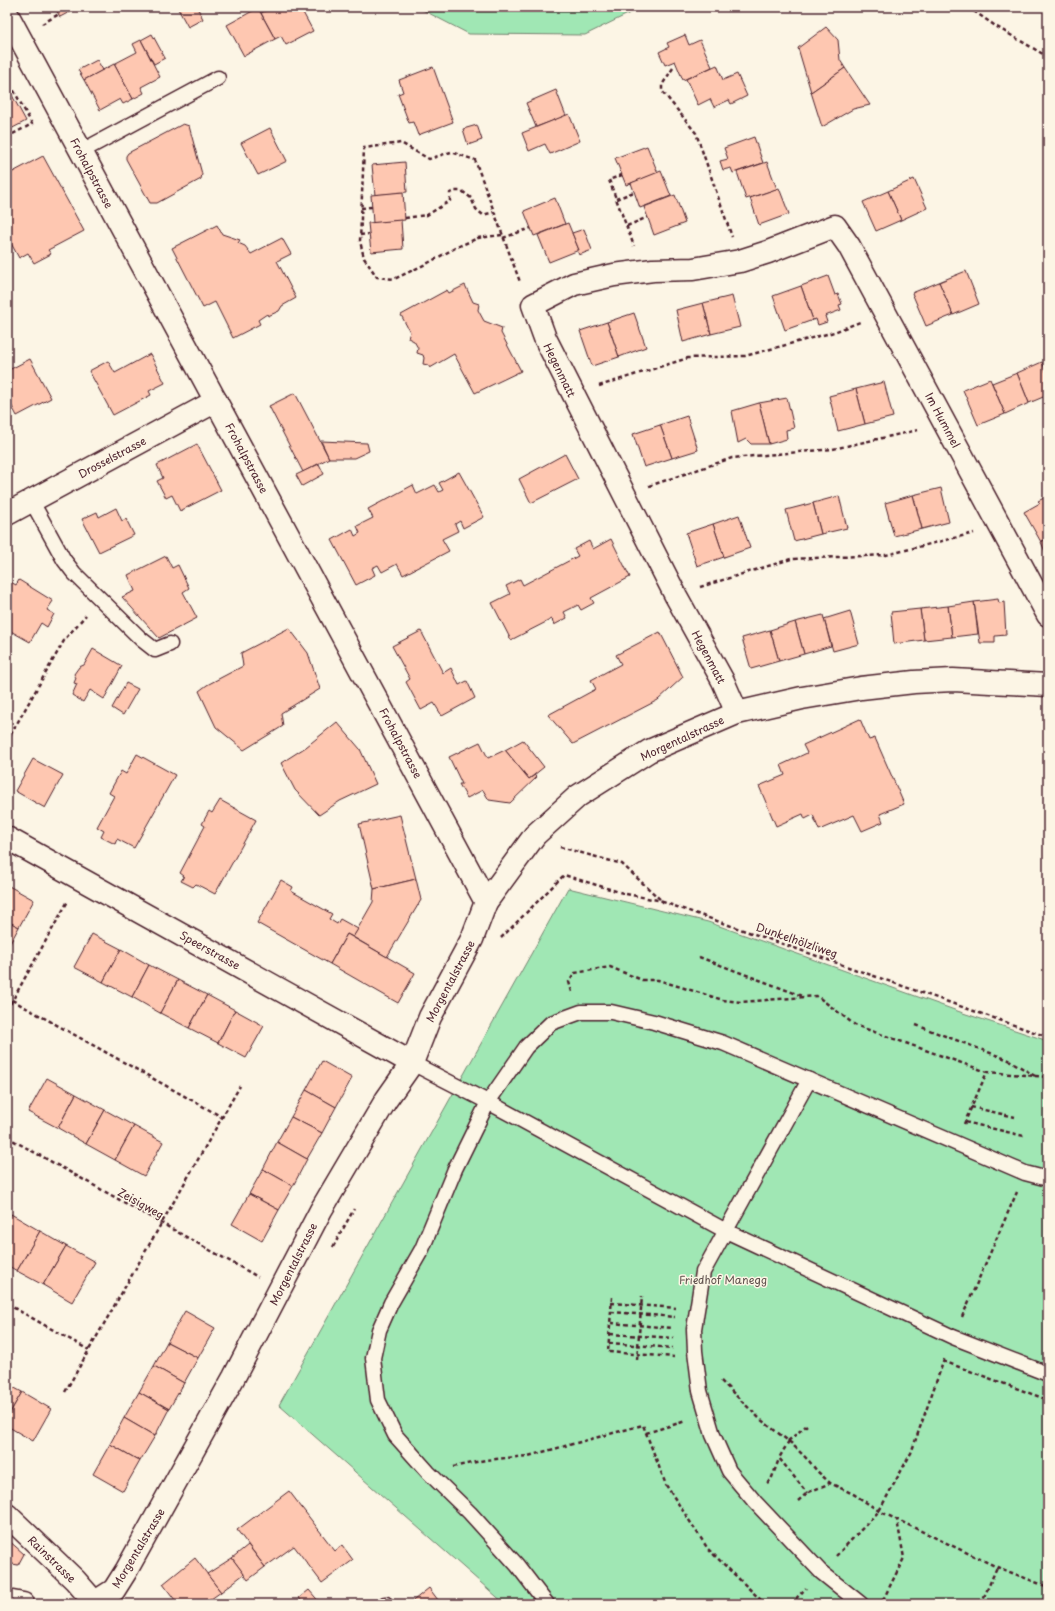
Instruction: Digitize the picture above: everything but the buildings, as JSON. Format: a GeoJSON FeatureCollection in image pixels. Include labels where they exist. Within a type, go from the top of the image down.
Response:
{"type":"FeatureCollection","features":[{"type":"Feature","properties":{"kind":"street","name":"Frohalpstrasse"},"geometry":{"type":"LineString","coordinates":[[7,14],[80,152],[486,902]]}},
{"type":"Feature","properties":{"kind":"street","name":"Hegenmatt"},"geometry":{"type":"LineString","coordinates":[[737,713],[723,681],[676,596],[566,381],[545,338],[533,305],[574,284],[614,274],[693,269],[740,261],[768,252],[835,226]]}},
{"type":"Feature","properties":{"kind":"street","name":"Im Hummel"},"geometry":{"type":"LineString","coordinates":[[835,226],[849,246],[1048,615]]}},
{"type":"Feature","properties":{"kind":"street","name":"Drosselstrasse"},"geometry":{"type":"LineString","coordinates":[[7,514],[216,401]]}},
{"type":"Feature","properties":{"kind":"street","name":"Morgentalstrasse"},"geometry":{"type":"LineString","coordinates":[[94,1604],[114,1590],[126,1571],[234,1376],[321,1210],[386,1100],[412,1063],[430,1017],[472,939],[486,902],[534,835],[578,796],[649,752],[737,713],[809,696],[914,682],[953,680],[1048,685]]}},
{"type":"Feature","properties":{"kind":"street","name":"Speerstrasse"},"geometry":{"type":"LineString","coordinates":[[7,838],[412,1063]]}},
{"type":"Feature","properties":{"kind":"street","name":"Rainstrasse"},"geometry":{"type":"LineString","coordinates":[[7,1515],[75,1580],[94,1604]]}},
{"type":"Feature","properties":{"kind":"street"},"geometry":{"type":"LineString","coordinates":[[7,1601],[23,1604]]}},
{"type":"Feature","properties":{"kind":"lane"},"geometry":{"type":"LineString","coordinates":[[80,152],[218,78]]}},
{"type":"Feature","properties":{"kind":"lane"},"geometry":{"type":"LineString","coordinates":[[31,500],[64,560],[74,573],[140,639],[155,650],[170,644]]}},
{"type":"Feature","properties":{"kind":"lane"},"geometry":{"type":"LineString","coordinates":[[547,1604],[517,1565],[470,1513],[428,1472],[395,1435],[378,1400],[374,1358],[379,1330],[382,1323],[391,1303],[422,1250],[455,1169],[488,1102],[526,1047],[552,1023],[581,1012],[611,1012],[654,1022],[723,1043],[1025,1173],[1048,1179]]}},
{"type":"Feature","properties":{"kind":"lane"},"geometry":{"type":"LineString","coordinates":[[412,1063],[488,1102],[726,1231],[953,1337],[1048,1374]]}},
{"type":"Feature","properties":{"kind":"lane"},"geometry":{"type":"LineString","coordinates":[[810,1080],[703,1272],[694,1329],[698,1372],[700,1391],[713,1435],[729,1471],[821,1572],[861,1604]]}},
{"type":"Feature","properties":{"kind":"path"},"geometry":{"type":"LineString","coordinates":[[968,7],[1048,57]]}},
{"type":"Feature","properties":{"kind":"path"},"geometry":{"type":"LineString","coordinates":[[673,68],[662,85],[662,91],[696,133],[734,242]]}},
{"type":"Feature","properties":{"kind":"path"},"geometry":{"type":"LineString","coordinates":[[7,78],[32,124],[7,137]]}},
{"type":"Feature","properties":{"kind":"path"},"geometry":{"type":"LineString","coordinates":[[523,289],[503,237],[475,160],[467,156],[451,152],[429,159],[401,143],[364,148],[360,241],[364,258],[377,277],[394,279],[478,238],[503,237],[531,228]]}},
{"type":"Feature","properties":{"kind":"path"},"geometry":{"type":"LineString","coordinates":[[622,175],[609,180],[643,271]]}},
{"type":"Feature","properties":{"kind":"path"},"geometry":{"type":"LineString","coordinates":[[405,218],[427,215],[450,201],[450,194],[454,191],[462,191],[471,198],[476,209],[483,215],[494,212]]}},
{"type":"Feature","properties":{"kind":"path"},"geometry":{"type":"LineString","coordinates":[[616,199],[634,192]]}},
{"type":"Feature","properties":{"kind":"path"},"geometry":{"type":"LineString","coordinates":[[361,208],[372,207]]}},
{"type":"Feature","properties":{"kind":"path"},"geometry":{"type":"LineString","coordinates":[[626,226],[648,217]]}},
{"type":"Feature","properties":{"kind":"path"},"geometry":{"type":"LineString","coordinates":[[360,235],[369,234]]}},
{"type":"Feature","properties":{"kind":"path"},"geometry":{"type":"LineString","coordinates":[[595,387],[688,358],[745,356],[834,332],[885,312]]}},
{"type":"Feature","properties":{"kind":"path"},"geometry":{"type":"LineString","coordinates":[[642,488],[732,458],[833,449],[911,432],[943,420]]}},
{"type":"Feature","properties":{"kind":"path"},"geometry":{"type":"LineString","coordinates":[[694,588],[791,559],[886,555],[982,531],[999,524]]}},
{"type":"Feature","properties":{"kind":"path"},"geometry":{"type":"LineString","coordinates":[[7,741],[65,639],[100,598]]}},
{"type":"Feature","properties":{"kind":"path","name":"Dunkelhölzliweg"},"geometry":{"type":"LineString","coordinates":[[558,846],[622,864],[663,902],[1048,1037]]}},
{"type":"Feature","properties":{"kind":"path"},"geometry":{"type":"LineString","coordinates":[[499,940],[564,875],[626,894],[663,902]]}},
{"type":"Feature","properties":{"kind":"path"},"geometry":{"type":"LineString","coordinates":[[7,1010],[68,901]]}},
{"type":"Feature","properties":{"kind":"path"},"geometry":{"type":"LineString","coordinates":[[699,957],[805,997]]}},
{"type":"Feature","properties":{"kind":"path"},"geometry":{"type":"LineString","coordinates":[[576,1014],[569,982],[575,973],[610,967],[642,980],[658,980],[723,1000],[741,1002],[817,996],[855,1024],[987,1072],[1048,1077]]}},
{"type":"Feature","properties":{"kind":"path"},"geometry":{"type":"LineString","coordinates":[[12,1000],[222,1117]]}},
{"type":"Feature","properties":{"kind":"path"},"geometry":{"type":"LineString","coordinates":[[916,1025],[1009,1060],[1035,1076]]}},
{"type":"Feature","properties":{"kind":"path"},"geometry":{"type":"LineString","coordinates":[[955,1143],[987,1072]]}},
{"type":"Feature","properties":{"kind":"path"},"geometry":{"type":"LineString","coordinates":[[65,1392],[240,1086]]}},
{"type":"Feature","properties":{"kind":"path"},"geometry":{"type":"LineString","coordinates":[[971,1107],[1015,1117]]}},
{"type":"Feature","properties":{"kind":"path"},"geometry":{"type":"LineString","coordinates":[[965,1122],[1024,1136]]}},
{"type":"Feature","properties":{"kind":"path","name":"Zeisigweg"},"geometry":{"type":"LineString","coordinates":[[7,1137],[261,1279]]}},
{"type":"Feature","properties":{"kind":"path"},"geometry":{"type":"LineString","coordinates":[[791,1604],[879,1511],[910,1453],[943,1361],[1025,1173]]}},
{"type":"Feature","properties":{"kind":"path"},"geometry":{"type":"LineString","coordinates":[[637,1360],[641,1326],[642,1296]]}},
{"type":"Feature","properties":{"kind":"path"},"geometry":{"type":"LineString","coordinates":[[612,1297],[608,1352],[674,1357],[676,1348],[677,1308],[612,1303]]}},
{"type":"Feature","properties":{"kind":"path"},"geometry":{"type":"LineString","coordinates":[[7,1304],[89,1350]]}},
{"type":"Feature","properties":{"kind":"path"},"geometry":{"type":"LineString","coordinates":[[611,1312],[677,1317]]}},
{"type":"Feature","properties":{"kind":"path"},"geometry":{"type":"LineString","coordinates":[[611,1323],[694,1329]]}},
{"type":"Feature","properties":{"kind":"path"},"geometry":{"type":"LineString","coordinates":[[610,1334],[676,1338]]}},
{"type":"Feature","properties":{"kind":"path"},"geometry":{"type":"LineString","coordinates":[[609,1343],[676,1348]]}},
{"type":"Feature","properties":{"kind":"path"},"geometry":{"type":"LineString","coordinates":[[943,1361],[1048,1400]]}},
{"type":"Feature","properties":{"kind":"path"},"geometry":{"type":"LineString","coordinates":[[698,1372],[724,1382],[760,1419],[788,1441],[809,1461],[817,1472],[830,1483],[897,1520],[997,1567],[1048,1587]]}},
{"type":"Feature","properties":{"kind":"path"},"geometry":{"type":"LineString","coordinates":[[646,1433],[708,1415]]}},
{"type":"Feature","properties":{"kind":"path"},"geometry":{"type":"LineString","coordinates":[[428,1472],[485,1460],[528,1456],[643,1425],[666,1485],[708,1549],[766,1604]]}},
{"type":"Feature","properties":{"kind":"path"},"geometry":{"type":"LineString","coordinates":[[748,1493],[771,1480],[779,1458],[788,1441],[807,1425]]}},
{"type":"Feature","properties":{"kind":"path"},"geometry":{"type":"LineString","coordinates":[[779,1458],[807,1493]]}},
{"type":"Feature","properties":{"kind":"path"},"geometry":{"type":"LineString","coordinates":[[798,1500],[807,1493],[830,1483]]}},
{"type":"Feature","properties":{"kind":"path"},"geometry":{"type":"LineString","coordinates":[[881,1604],[904,1558],[897,1520]]}},
{"type":"Feature","properties":{"kind":"path"},"geometry":{"type":"LineString","coordinates":[[980,1604],[997,1567]]}},
{"type":"Feature","properties":{"kind":"green space"},"geometry":{"type":"Polygon","coordinates":[[[417,7],[633,7],[632,12],[585,35],[469,34],[417,7]]]}},
{"type":"Feature","properties":{"kind":"green space","name":"Friedhof Manegg"},"geometry":{"type":"Polygon","coordinates":[[[568,888],[708,922],[963,1013],[1048,1041],[1048,1604],[505,1604],[279,1405],[568,888]]]}}]}
